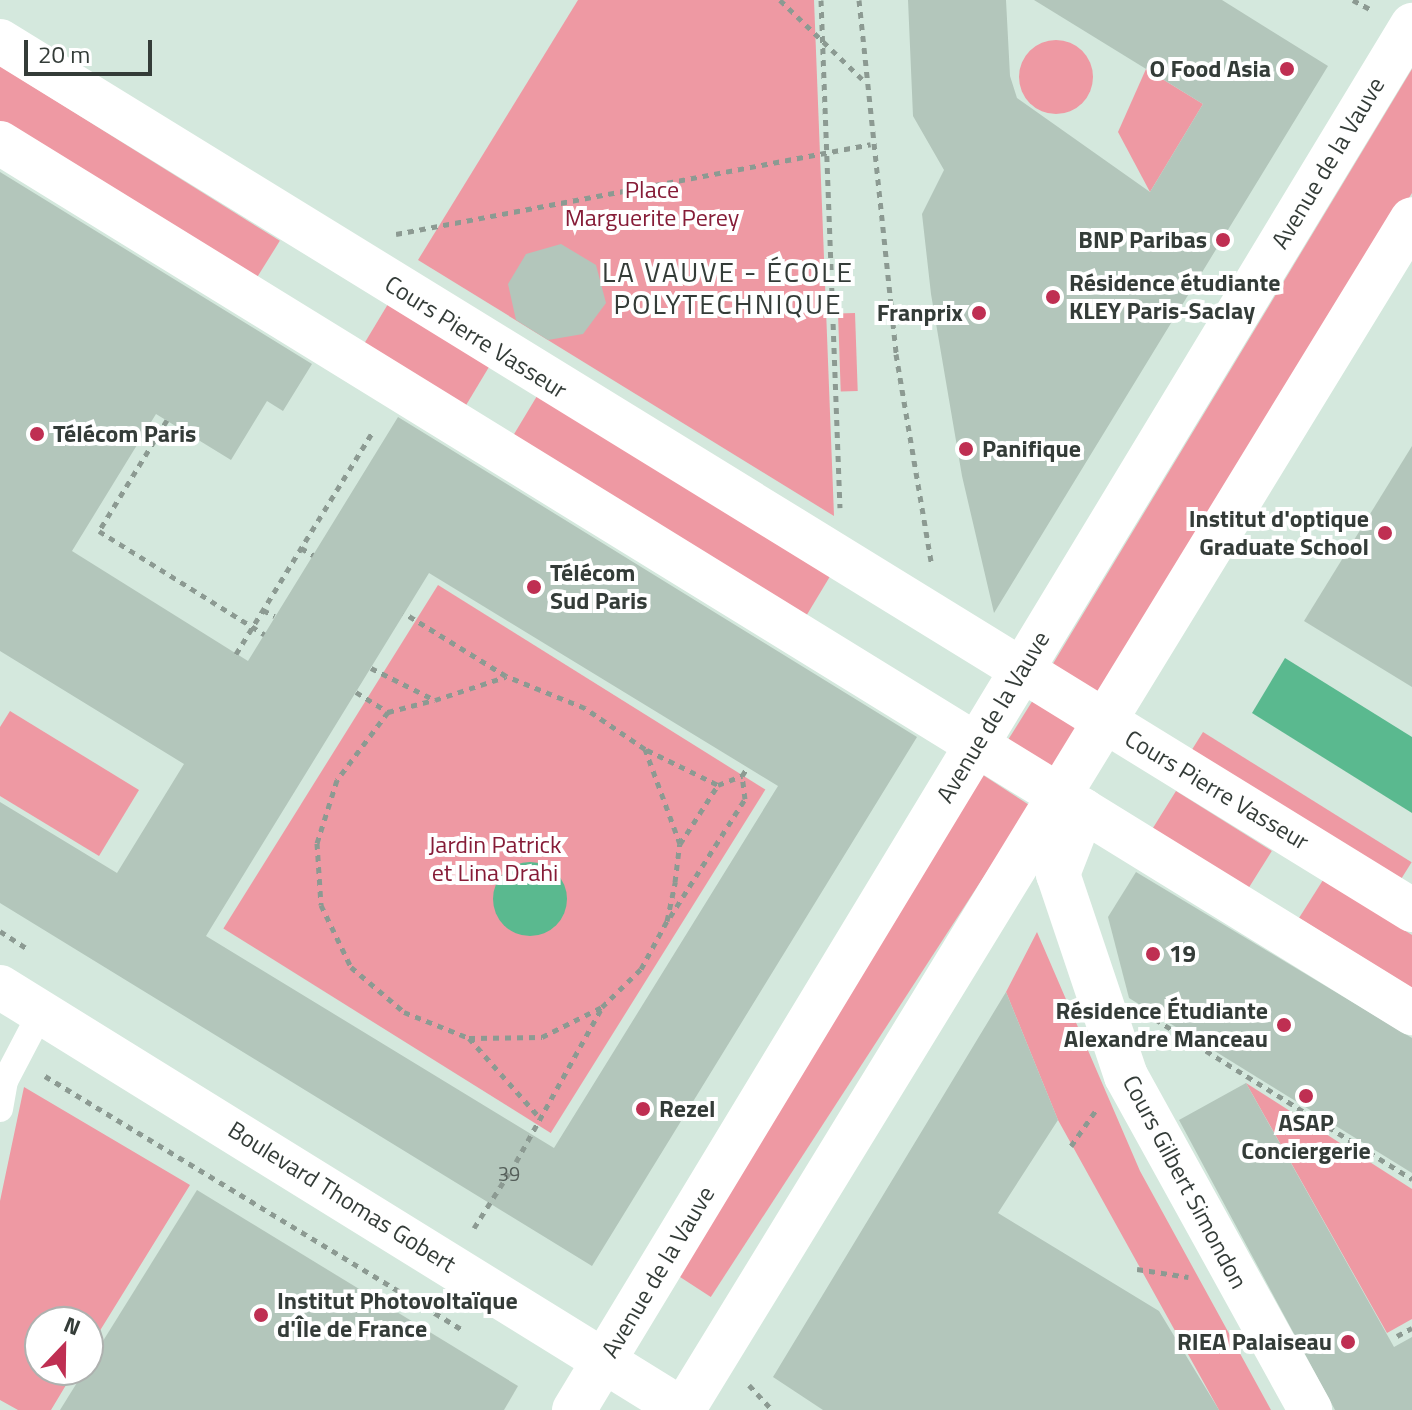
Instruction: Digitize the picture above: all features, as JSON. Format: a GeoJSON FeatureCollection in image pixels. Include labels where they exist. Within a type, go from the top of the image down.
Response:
{"type":"FeatureCollection","features":[{"type":"Feature","properties":{"kind":"street","name":"Avenue de la Vauve"},"geometry":{"type":"LineString","coordinates":[[574,1410],[1412,25]]}},
{"type":"Feature","properties":{"kind":"street","name":"Cours Pierre Vasseur"},"geometry":{"type":"LineString","coordinates":[[0,41],[379,253],[953,632],[1412,910]]}},
{"type":"Feature","properties":{"kind":"street"},"geometry":{"type":"LineString","coordinates":[[0,143],[1412,1013]]}},
{"type":"Feature","properties":{"kind":"street"},"geometry":{"type":"LineString","coordinates":[[683,1410],[1069,802],[1102,721],[1412,219]]}},
{"type":"Feature","properties":{"kind":"street","name":"Cours Gilbert Simondon"},"geometry":{"type":"LineString","coordinates":[[1069,802],[1058,874],[1098,984],[1126,1076],[1310,1410]]}},
{"type":"Feature","properties":{"kind":"street","name":"Boulevard Thomas Gobert"},"geometry":{"type":"LineString","coordinates":[[0,987],[683,1410]]}},
{"type":"Feature","properties":{"kind":"lane"},"geometry":{"type":"LineString","coordinates":[[0,1109],[16,1058],[41,1012]]}},
{"type":"Feature","properties":{"kind":"path"},"geometry":{"type":"LineString","coordinates":[[780,0],[864,81]]}},
{"type":"Feature","properties":{"kind":"path"},"geometry":{"type":"LineString","coordinates":[[821,0],[840,517]]}},
{"type":"Feature","properties":{"kind":"path"},"geometry":{"type":"LineString","coordinates":[[859,0],[864,81],[896,354],[928,551],[953,632]]}},
{"type":"Feature","properties":{"kind":"path"},"geometry":{"type":"LineString","coordinates":[[379,253],[827,151],[871,144]]}},
{"type":"Feature","properties":{"kind":"path"},"geometry":{"type":"LineString","coordinates":[[167,420],[99,531],[264,634]]}},
{"type":"Feature","properties":{"kind":"path"},"geometry":{"type":"LineString","coordinates":[[236,654],[372,433]]}},
{"type":"Feature","properties":{"kind":"path"},"geometry":{"type":"LineString","coordinates":[[301,548],[313,555]]}},
{"type":"Feature","properties":{"kind":"path"},"geometry":{"type":"LineString","coordinates":[[263,610],[275,616]]}},
{"type":"Feature","properties":{"kind":"path"},"geometry":{"type":"LineString","coordinates":[[404,613],[506,676],[585,708],[645,749],[718,785]]}},
{"type":"Feature","properties":{"kind":"path"},"geometry":{"type":"LineString","coordinates":[[371,668],[435,700]]}},
{"type":"Feature","properties":{"kind":"path"},"geometry":{"type":"LineString","coordinates":[[506,676],[388,712],[337,780],[317,843],[321,905],[351,967],[404,1012],[469,1038],[542,1037],[602,1007]]}},
{"type":"Feature","properties":{"kind":"path"},"geometry":{"type":"LineString","coordinates":[[356,692],[388,712]]}},
{"type":"Feature","properties":{"kind":"path"},"geometry":{"type":"LineString","coordinates":[[645,749],[680,844]]}},
{"type":"Feature","properties":{"kind":"path"},"geometry":{"type":"LineString","coordinates":[[667,921],[680,844],[718,785],[742,776],[747,768]]}},
{"type":"Feature","properties":{"kind":"path"},"geometry":{"type":"LineString","coordinates":[[516,1162],[602,1007],[641,969],[667,921],[745,799],[742,776]]}},
{"type":"Feature","properties":{"kind":"path"},"geometry":{"type":"LineString","coordinates":[[1098,984],[1412,1179]]}},
{"type":"Feature","properties":{"kind":"path"},"geometry":{"type":"LineString","coordinates":[[469,1038],[541,1119]]}},
{"type":"Feature","properties":{"kind":"path"},"geometry":{"type":"LineString","coordinates":[[16,1058],[466,1332]]}},
{"type":"Feature","properties":{"kind":"path"},"geometry":{"type":"LineString","coordinates":[[474,1228],[509,1173]]}},
{"type":"Feature","properties":{"kind":"path"},"geometry":{"type":"LineString","coordinates":[[1397,1336],[1412,1328]]}},
{"type":"Feature","properties":{"kind":"path"},"geometry":{"type":"LineString","coordinates":[[763,1404],[772,1410]]}},
{"type":"Feature","properties":{"kind":"green space","name":"Place Marguerite Perey"},"geometry":{"type":"Polygon","coordinates":[[[578,0],[814,0],[834,516],[418,260],[578,0]]]}},
{"type":"Feature","properties":{"kind":"green space"},"geometry":{"type":"Polygon","coordinates":[[[1056,40],[1077,46],[1087,56],[1093,77],[1087,98],[1077,108],[1056,114],[1035,108],[1025,98],[1019,77],[1025,56],[1035,46],[1056,40]]]}},
{"type":"Feature","properties":{"kind":"green space"},"geometry":{"type":"Polygon","coordinates":[[[0,66],[280,241],[249,291],[0,136],[0,66]]]}},
{"type":"Feature","properties":{"kind":"green space"},"geometry":{"type":"Polygon","coordinates":[[[1146,69],[1203,104],[1150,192],[1118,132],[1146,69]]]}},
{"type":"Feature","properties":{"kind":"green space"},"geometry":{"type":"Polygon","coordinates":[[[1412,69],[1412,193],[1101,697],[1051,667],[1412,69]]]}},
{"type":"Feature","properties":{"kind":"green space"},"geometry":{"type":"Polygon","coordinates":[[[388,304],[490,365],[464,409],[362,348],[388,304]]]}},
{"type":"Feature","properties":{"kind":"green space"},"geometry":{"type":"Polygon","coordinates":[[[855,313],[858,391],[841,392],[838,314],[855,313]]]}},
{"type":"Feature","properties":{"kind":"green space"},"geometry":{"type":"Polygon","coordinates":[[[537,396],[832,573],[805,618],[510,441],[537,396]]]}},
{"type":"Feature","properties":{"kind":"green space","name":"Jardin Patrick et Lina Drahi"},"geometry":{"type":"Polygon","coordinates":[[[438,585],[765,790],[551,1133],[223,928],[438,585]]]}},
{"type":"Feature","properties":{"kind":"green space"},"geometry":{"type":"Polygon","coordinates":[[[1033,700],[1080,729],[1052,773],[1005,744],[1033,700]]]}},
{"type":"Feature","properties":{"kind":"green space"},"geometry":{"type":"Polygon","coordinates":[[[10,711],[139,790],[99,856],[0,796],[0,727],[10,711]]]}},
{"type":"Feature","properties":{"kind":"green space"},"geometry":{"type":"Polygon","coordinates":[[[1203,732],[1412,862],[1399,882],[1191,752],[1203,732]]]}},
{"type":"Feature","properties":{"kind":"green space"},"geometry":{"type":"Polygon","coordinates":[[[983,775],[1030,805],[711,1297],[664,1266],[983,775]]]}},
{"type":"Feature","properties":{"kind":"green space"},"geometry":{"type":"Polygon","coordinates":[[[1176,791],[1272,851],[1248,889],[1152,829],[1176,791]]]}},
{"type":"Feature","properties":{"kind":"green space"},"geometry":{"type":"Polygon","coordinates":[[[1323,880],[1412,935],[1412,988],[1299,918],[1323,880]]]}},
{"type":"Feature","properties":{"kind":"green space"},"geometry":{"type":"Polygon","coordinates":[[[1037,932],[1140,1171],[1271,1410],[1219,1410],[1058,1120],[1006,992],[1037,932]]]}},
{"type":"Feature","properties":{"kind":"green space"},"geometry":{"type":"Polygon","coordinates":[[[1246,1083],[1412,1189],[1412,1319],[1387,1333],[1246,1083]]]}},
{"type":"Feature","properties":{"kind":"green space"},"geometry":{"type":"Polygon","coordinates":[[[24,1087],[190,1185],[104,1324],[104,1306],[24,1306],[24,1386],[65,1386],[51,1410],[18,1410],[0,1400],[0,1201],[24,1087]]]}},
{"type":"Feature","properties":{"kind":"shaded area"},"geometry":{"type":"Polygon","coordinates":[[[1285,658],[1412,737],[1412,813],[1252,713],[1285,658]]]}},
{"type":"Feature","properties":{"kind":"shaded area"},"geometry":{"type":"Polygon","coordinates":[[[530,862],[551,868],[561,878],[567,899],[561,920],[551,930],[530,936],[509,930],[499,920],[493,899],[499,878],[509,868],[530,862]]]}},
{"type":"Feature","properties":{"kind":"building","name":"Résidence étudiante KLEY Paris-Saclay"},"geometry":{"type":"Polygon","coordinates":[[[908,0],[1006,0],[1010,76],[1017,98],[1150,192],[1203,104],[1034,0],[1222,0],[1328,66],[994,613],[962,476],[931,294],[922,214],[944,170],[913,116],[908,0]]]}},
{"type":"Feature","properties":{"kind":"building"},"geometry":{"type":"Polygon","coordinates":[[[0,172],[312,364],[283,411],[267,401],[231,460],[156,414],[72,551],[248,661],[398,417],[917,737],[592,1266],[0,903],[0,802],[117,873],[184,764],[0,651],[0,172]],[[429,573],[206,936],[554,1148],[778,786],[429,573]]]}},
{"type":"Feature","properties":{"kind":"building"},"geometry":{"type":"Polygon","coordinates":[[[561,244],[596,265],[606,303],[583,334],[548,340],[516,320],[508,284],[526,254],[561,244]]]}},
{"type":"Feature","properties":{"kind":"building","name":"Institut d'optique Graduate School"},"geometry":{"type":"Polygon","coordinates":[[[1412,446],[1412,687],[1304,621],[1412,446]]]}},
{"type":"Feature","properties":{"kind":"building","name":"Résidence Étudiante Alexandre Manceau"},"geometry":{"type":"Polygon","coordinates":[[[1136,872],[1412,1038],[1412,1173],[1129,998],[1108,917],[1136,872]]]}},
{"type":"Feature","properties":{"kind":"building"},"geometry":{"type":"Polygon","coordinates":[[[1006,992],[1058,1120],[998,1213],[1159,1311],[1219,1410],[823,1410],[773,1377],[1006,992]]]}},
{"type":"Feature","properties":{"kind":"building"},"geometry":{"type":"Polygon","coordinates":[[[1246,1083],[1394,1347],[1412,1337],[1412,1410],[1335,1410],[1179,1120],[1246,1083]]]}},
{"type":"Feature","properties":{"kind":"building","name":"Institut Photovoltaïque d'Île de France"},"geometry":{"type":"Polygon","coordinates":[[[197,1190],[518,1386],[504,1410],[60,1410],[75,1386],[104,1386],[104,1339],[197,1190]]]}},
{"type":"Feature","properties":{"kind":"place","name":"O Food Asia"},"geometry":{"type":"Point","coordinates":[1287,69]}},
{"type":"Feature","properties":{"kind":"place","name":"BNP Paribas"},"geometry":{"type":"Point","coordinates":[1223,240]}},
{"type":"Feature","properties":{"kind":"place","name":"Résidence étudiante KLEY Paris-Saclay"},"geometry":{"type":"Point","coordinates":[1053,297]}},
{"type":"Feature","properties":{"kind":"place","name":"Franprix"},"geometry":{"type":"Point","coordinates":[979,313]}},
{"type":"Feature","properties":{"kind":"place","name":"Télécom Paris"},"geometry":{"type":"Point","coordinates":[37,434]}},
{"type":"Feature","properties":{"kind":"place","name":"Panifique"},"geometry":{"type":"Point","coordinates":[966,449]}},
{"type":"Feature","properties":{"kind":"place","name":"Institut d'optique Graduate School"},"geometry":{"type":"Point","coordinates":[1385,533]}},
{"type":"Feature","properties":{"kind":"place","name":"Télécom Sud Paris"},"geometry":{"type":"Point","coordinates":[534,587]}},
{"type":"Feature","properties":{"kind":"place","name":"19"},"geometry":{"type":"Point","coordinates":[1153,954]}},
{"type":"Feature","properties":{"kind":"place","name":"Résidence Étudiante Alexandre Manceau"},"geometry":{"type":"Point","coordinates":[1284,1025]}},
{"type":"Feature","properties":{"kind":"place","name":"ASAP Conciergerie"},"geometry":{"type":"Point","coordinates":[1306,1096]}},
{"type":"Feature","properties":{"kind":"place","name":"Rezel"},"geometry":{"type":"Point","coordinates":[643,1109]}},
{"type":"Feature","properties":{"kind":"place","name":"Institut Photovoltaïque d'Île de France"},"geometry":{"type":"Point","coordinates":[261,1315]}},
{"type":"Feature","properties":{"kind":"place","name":"RIEA Palaiseau"},"geometry":{"type":"Point","coordinates":[1348,1342]}},
{"type":"Feature","properties":{"kind":"district","name":"LA VAUVE - ÉCOLE POLYTECHNIQUE"},"geometry":{"type":"Point","coordinates":[728,288]}}]}
